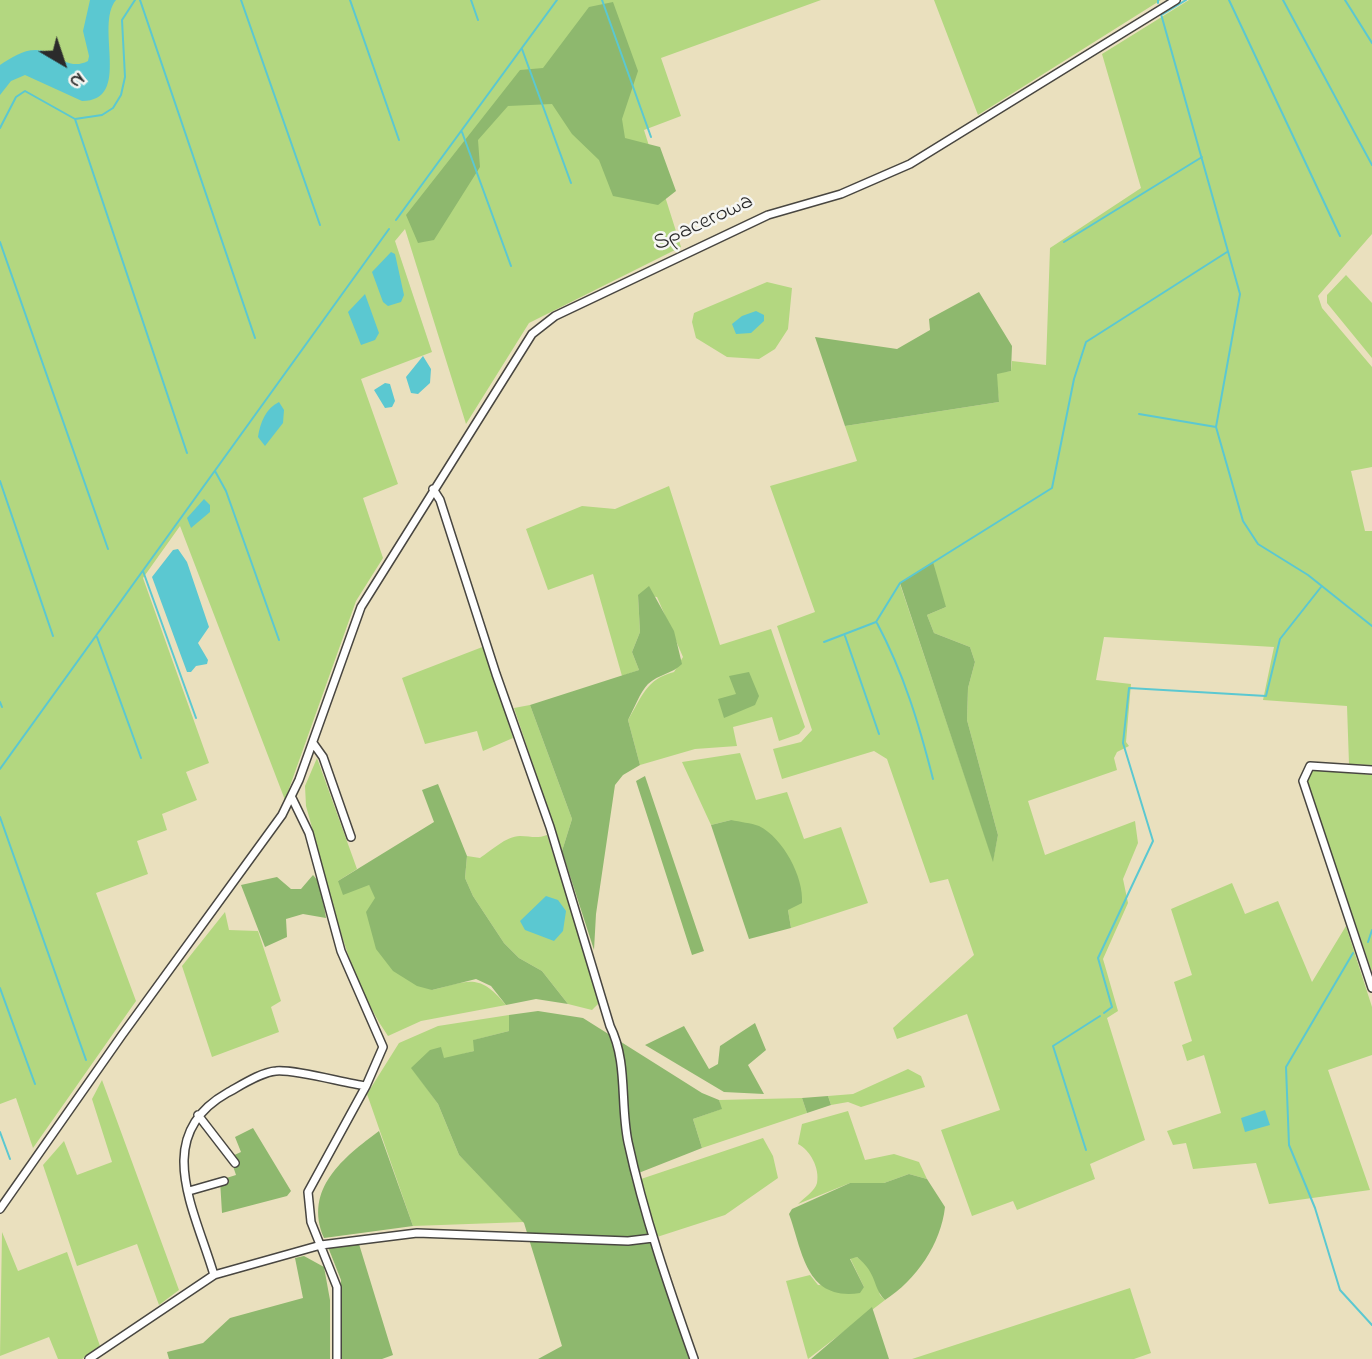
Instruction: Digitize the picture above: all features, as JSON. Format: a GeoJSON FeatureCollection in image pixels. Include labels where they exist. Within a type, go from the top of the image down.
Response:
{"type":"FeatureCollection","features":[{"type":"Feature","properties":{"kind":"street","name":"Spacerowa"},"geometry":{"type":"LineString","coordinates":[[0,1209],[292,798],[361,607],[532,334],[555,316],[768,215],[841,194],[910,164],[1177,0]]}},
{"type":"Feature","properties":{"kind":"street"},"geometry":{"type":"LineString","coordinates":[[433,489],[440,500],[496,674],[550,827],[595,968],[610,1026],[617,1040],[627,1138],[653,1238],[694,1359]]}},
{"type":"Feature","properties":{"kind":"street"},"geometry":{"type":"LineString","coordinates":[[313,743],[323,757],[351,836]]}},
{"type":"Feature","properties":{"kind":"street"},"geometry":{"type":"LineString","coordinates":[[1372,770],[1310,766],[1303,781],[1372,988]]}},
{"type":"Feature","properties":{"kind":"street"},"geometry":{"type":"LineString","coordinates":[[292,798],[304,821],[321,870],[327,904],[341,951],[383,1046],[366,1086],[308,1192],[310,1222],[337,1287],[337,1359]]}},
{"type":"Feature","properties":{"kind":"street"},"geometry":{"type":"LineString","coordinates":[[214,1275],[183,1164],[183,1145],[198,1115],[230,1091],[275,1071],[366,1086]]}},
{"type":"Feature","properties":{"kind":"street"},"geometry":{"type":"LineString","coordinates":[[198,1115],[235,1163]]}},
{"type":"Feature","properties":{"kind":"street"},"geometry":{"type":"LineString","coordinates":[[190,1191],[224,1181]]}},
{"type":"Feature","properties":{"kind":"street"},"geometry":{"type":"LineString","coordinates":[[89,1359],[214,1275],[320,1245],[417,1233],[628,1241],[653,1238]]}},
{"type":"Feature","properties":{"kind":"green space"},"geometry":{"type":"Polygon","coordinates":[[[0,0],[821,0],[661,58],[681,116],[644,130],[681,247],[529,323],[466,424],[405,229],[395,241],[432,352],[361,379],[398,484],[363,498],[383,558],[356,601],[285,800],[180,526],[143,578],[209,763],[186,772],[197,800],[162,814],[167,830],[137,841],[148,874],[96,893],[136,1001],[33,1148],[16,1098],[0,1104],[0,0]]]}},
{"type":"Feature","properties":{"kind":"green space"},"geometry":{"type":"Polygon","coordinates":[[[934,0],[1161,0],[978,115],[934,0]]]}},
{"type":"Feature","properties":{"kind":"green space"},"geometry":{"type":"Polygon","coordinates":[[[1189,0],[1372,0],[1372,234],[1318,296],[1322,308],[1372,367],[1372,467],[1351,471],[1365,531],[1372,531],[1372,765],[1349,764],[1347,706],[1263,700],[1274,647],[1104,637],[1096,680],[1131,684],[1126,742],[1129,746],[1117,752],[1114,758],[1117,770],[1028,801],[1045,855],[1135,821],[1138,843],[1123,879],[1128,903],[1103,959],[1118,1011],[1107,1018],[1145,1140],[1090,1164],[1095,1179],[1017,1210],[1013,1201],[972,1216],[941,1130],[1000,1110],[967,1014],[897,1039],[893,1028],[974,955],[948,879],[930,883],[887,759],[874,751],[782,779],[773,749],[801,742],[812,730],[777,626],[815,612],[770,486],[857,461],[845,426],[999,402],[996,373],[1011,371],[1012,361],[1046,365],[1050,248],[1141,188],[1102,54],[1189,0]],[[900,584],[993,860],[998,835],[967,720],[968,688],[975,662],[970,647],[934,633],[927,615],[946,607],[900,584]]]}},
{"type":"Feature","properties":{"kind":"green space"},"geometry":{"type":"Polygon","coordinates":[[[613,2],[638,71],[622,119],[625,138],[660,147],[676,191],[658,205],[613,196],[599,160],[572,134],[552,104],[508,106],[478,140],[480,167],[434,240],[418,243],[406,215],[520,70],[543,68],[589,7],[613,2]]]}},
{"type":"Feature","properties":{"kind":"green space"},"geometry":{"type":"Polygon","coordinates":[[[1346,275],[1372,303],[1372,358],[1327,303],[1327,295],[1346,275]]]}},
{"type":"Feature","properties":{"kind":"green space"},"geometry":{"type":"Polygon","coordinates":[[[767,282],[792,288],[788,329],[775,349],[759,359],[727,357],[696,338],[692,322],[694,313],[767,282]]]}},
{"type":"Feature","properties":{"kind":"green space"},"geometry":{"type":"Polygon","coordinates":[[[979,292],[1012,346],[1011,371],[997,374],[999,402],[845,426],[815,337],[897,349],[930,330],[929,319],[979,292]]]}},
{"type":"Feature","properties":{"kind":"green space"},"geometry":{"type":"Polygon","coordinates":[[[669,486],[720,645],[771,629],[805,727],[799,734],[779,741],[772,717],[733,727],[737,746],[695,749],[640,765],[628,720],[651,684],[674,672],[683,657],[657,597],[638,595],[640,632],[632,652],[639,670],[622,676],[593,574],[548,590],[526,529],[582,506],[615,509],[669,486]]]}},
{"type":"Feature","properties":{"kind":"green space"},"geometry":{"type":"Polygon","coordinates":[[[933,562],[946,607],[927,615],[934,633],[970,647],[975,662],[968,688],[967,720],[998,835],[993,862],[900,583],[933,562]]]}},
{"type":"Feature","properties":{"kind":"green space"},"geometry":{"type":"Polygon","coordinates":[[[649,586],[674,631],[682,664],[648,684],[628,720],[640,765],[623,775],[615,785],[596,914],[594,950],[562,851],[572,819],[530,705],[639,670],[632,652],[640,632],[638,595],[649,586]]]}},
{"type":"Feature","properties":{"kind":"green space"},"geometry":{"type":"Polygon","coordinates":[[[485,646],[513,738],[483,751],[477,731],[425,744],[402,678],[485,646]]]}},
{"type":"Feature","properties":{"kind":"green space"},"geometry":{"type":"Polygon","coordinates":[[[749,672],[759,696],[755,705],[724,718],[718,699],[736,694],[729,676],[749,672]]]}},
{"type":"Feature","properties":{"kind":"green space"},"geometry":{"type":"Polygon","coordinates":[[[530,705],[572,819],[562,851],[514,708],[530,705]]]}},
{"type":"Feature","properties":{"kind":"green space"},"geometry":{"type":"Polygon","coordinates":[[[740,753],[756,800],[787,792],[804,839],[841,827],[868,903],[791,928],[788,910],[731,820],[711,825],[682,762],[740,753]]]}},
{"type":"Feature","properties":{"kind":"green space"},"geometry":{"type":"Polygon","coordinates":[[[317,758],[357,869],[338,881],[369,885],[432,990],[465,982],[480,983],[488,987],[506,1005],[421,1021],[388,1036],[372,1010],[348,954],[306,806],[305,786],[317,758]]]}},
{"type":"Feature","properties":{"kind":"green space"},"geometry":{"type":"Polygon","coordinates":[[[1312,770],[1372,775],[1372,972],[1308,785],[1308,774],[1312,770]]]}},
{"type":"Feature","properties":{"kind":"green space"},"geometry":{"type":"Polygon","coordinates":[[[645,776],[704,951],[692,955],[636,781],[645,776]]]}},
{"type":"Feature","properties":{"kind":"green space"},"geometry":{"type":"Polygon","coordinates":[[[438,784],[467,856],[465,878],[473,896],[504,943],[519,958],[542,971],[568,1004],[536,999],[506,1005],[491,986],[476,979],[432,990],[417,986],[393,971],[376,949],[366,912],[375,898],[369,885],[343,895],[338,881],[434,822],[422,790],[438,784]]]}},
{"type":"Feature","properties":{"kind":"green space"},"geometry":{"type":"Polygon","coordinates":[[[731,820],[759,826],[776,839],[790,859],[802,893],[802,903],[788,910],[791,928],[749,939],[711,825],[731,820]]]}},
{"type":"Feature","properties":{"kind":"green space"},"geometry":{"type":"Polygon","coordinates":[[[547,835],[595,985],[599,1003],[592,1010],[568,1004],[542,971],[519,958],[504,943],[473,896],[465,878],[467,856],[480,858],[504,841],[515,837],[547,835]]]}},
{"type":"Feature","properties":{"kind":"green space"},"geometry":{"type":"Polygon","coordinates":[[[313,875],[320,883],[326,918],[303,914],[286,919],[287,937],[265,947],[241,885],[277,877],[291,889],[301,889],[313,875]]]}},
{"type":"Feature","properties":{"kind":"green space"},"geometry":{"type":"Polygon","coordinates":[[[1232,883],[1245,914],[1278,901],[1312,982],[1346,926],[1372,1007],[1372,1055],[1328,1070],[1370,1190],[1269,1204],[1256,1163],[1193,1169],[1186,1143],[1173,1145],[1167,1131],[1221,1113],[1204,1055],[1187,1061],[1182,1045],[1192,1041],[1174,982],[1192,975],[1171,909],[1232,883]]]}},
{"type":"Feature","properties":{"kind":"green space"},"geometry":{"type":"Polygon","coordinates":[[[225,912],[229,930],[258,931],[281,1001],[271,1007],[279,1032],[212,1057],[182,966],[225,912]]]}},
{"type":"Feature","properties":{"kind":"green space"},"geometry":{"type":"Polygon","coordinates":[[[538,1011],[583,1018],[702,1093],[719,1100],[722,1109],[693,1119],[702,1148],[631,1176],[690,1359],[538,1359],[562,1346],[524,1223],[459,1155],[438,1104],[411,1068],[430,1050],[441,1047],[444,1058],[474,1051],[473,1040],[509,1031],[509,1015],[538,1011]]]}},
{"type":"Feature","properties":{"kind":"green space"},"geometry":{"type":"Polygon","coordinates":[[[509,1015],[509,1031],[474,1040],[474,1051],[412,1068],[438,1104],[459,1155],[524,1222],[413,1226],[367,1094],[399,1043],[438,1026],[509,1015]]]}},
{"type":"Feature","properties":{"kind":"green space"},"geometry":{"type":"Polygon","coordinates":[[[755,1023],[766,1050],[748,1065],[764,1094],[724,1092],[645,1045],[684,1026],[709,1069],[718,1064],[720,1046],[755,1023]]]}},
{"type":"Feature","properties":{"kind":"green space"},"geometry":{"type":"Polygon","coordinates":[[[908,1069],[921,1076],[925,1087],[861,1107],[848,1102],[831,1105],[828,1096],[853,1094],[908,1069]]]}},
{"type":"Feature","properties":{"kind":"green space"},"geometry":{"type":"Polygon","coordinates":[[[102,1080],[179,1290],[159,1305],[137,1244],[77,1266],[43,1165],[64,1141],[77,1175],[112,1162],[92,1099],[102,1080]]]}},
{"type":"Feature","properties":{"kind":"green space"},"geometry":{"type":"Polygon","coordinates":[[[828,1096],[831,1105],[807,1113],[802,1098],[828,1096]]]}},
{"type":"Feature","properties":{"kind":"green space"},"geometry":{"type":"Polygon","coordinates":[[[802,1098],[807,1113],[702,1148],[693,1119],[721,1109],[719,1100],[802,1098]]]}},
{"type":"Feature","properties":{"kind":"green space"},"geometry":{"type":"Polygon","coordinates":[[[848,1111],[865,1160],[894,1154],[919,1162],[927,1179],[909,1174],[884,1183],[850,1183],[798,1204],[814,1189],[818,1177],[813,1160],[798,1144],[802,1124],[848,1111]]]}},
{"type":"Feature","properties":{"kind":"green space"},"geometry":{"type":"Polygon","coordinates":[[[253,1128],[291,1191],[287,1196],[222,1213],[220,1180],[236,1175],[230,1157],[241,1152],[235,1137],[253,1128]]]}},
{"type":"Feature","properties":{"kind":"green space"},"geometry":{"type":"Polygon","coordinates":[[[379,1131],[413,1226],[324,1238],[319,1220],[323,1189],[341,1163],[379,1131]]]}},
{"type":"Feature","properties":{"kind":"green space"},"geometry":{"type":"Polygon","coordinates":[[[763,1138],[773,1156],[778,1178],[725,1215],[657,1237],[641,1179],[763,1138]]]}},
{"type":"Feature","properties":{"kind":"green space"},"geometry":{"type":"Polygon","coordinates":[[[909,1174],[927,1179],[945,1207],[938,1234],[917,1272],[885,1300],[872,1275],[857,1257],[850,1259],[864,1287],[860,1293],[842,1294],[828,1290],[817,1282],[803,1258],[789,1214],[792,1209],[850,1183],[884,1183],[909,1174]]]}},
{"type":"Feature","properties":{"kind":"green space"},"geometry":{"type":"Polygon","coordinates":[[[2,1232],[18,1271],[67,1252],[100,1346],[82,1359],[58,1359],[49,1337],[0,1356],[2,1232]]]}},
{"type":"Feature","properties":{"kind":"green space"},"geometry":{"type":"Polygon","coordinates":[[[359,1244],[393,1355],[382,1359],[340,1359],[341,1280],[328,1247],[359,1244]]]}},
{"type":"Feature","properties":{"kind":"green space"},"geometry":{"type":"Polygon","coordinates":[[[304,1256],[324,1267],[330,1300],[330,1359],[169,1359],[167,1352],[203,1343],[230,1318],[303,1298],[295,1258],[304,1256]]]}},
{"type":"Feature","properties":{"kind":"green space"},"geometry":{"type":"Polygon","coordinates":[[[857,1257],[872,1269],[880,1295],[885,1300],[808,1359],[786,1281],[810,1275],[818,1285],[864,1287],[850,1258],[857,1257]]]}},
{"type":"Feature","properties":{"kind":"green space"},"geometry":{"type":"Polygon","coordinates":[[[1130,1288],[1151,1353],[1134,1359],[912,1359],[1130,1288]]]}},
{"type":"Feature","properties":{"kind":"green space"},"geometry":{"type":"Polygon","coordinates":[[[872,1307],[889,1359],[811,1359],[872,1307]]]}},
{"type":"Feature","properties":{"kind":"water"},"geometry":{"type":"Polygon","coordinates":[[[90,0],[116,0],[110,12],[110,60],[106,89],[97,98],[82,101],[25,75],[11,81],[0,95],[0,65],[21,53],[36,50],[74,64],[88,61],[83,31],[90,0]]]}},
{"type":"Feature","properties":{"kind":"water"},"geometry":{"type":"Polygon","coordinates":[[[391,252],[395,254],[404,295],[401,302],[388,306],[383,302],[372,272],[391,252]]]}},
{"type":"Feature","properties":{"kind":"water"},"geometry":{"type":"Polygon","coordinates":[[[365,294],[379,333],[375,340],[361,345],[348,312],[365,294]]]}},
{"type":"Feature","properties":{"kind":"water"},"geometry":{"type":"Polygon","coordinates":[[[756,311],[764,315],[764,321],[751,333],[736,334],[732,324],[742,316],[756,311]]]}},
{"type":"Feature","properties":{"kind":"water"},"geometry":{"type":"Polygon","coordinates":[[[423,356],[431,369],[430,383],[418,394],[411,393],[406,377],[423,356]]]}},
{"type":"Feature","properties":{"kind":"water"},"geometry":{"type":"Polygon","coordinates":[[[385,383],[390,384],[395,401],[392,407],[385,408],[374,390],[385,383]]]}},
{"type":"Feature","properties":{"kind":"water"},"geometry":{"type":"Polygon","coordinates":[[[279,402],[284,410],[283,423],[265,446],[258,437],[260,426],[267,412],[279,402]]]}},
{"type":"Feature","properties":{"kind":"water"},"geometry":{"type":"Polygon","coordinates":[[[204,499],[210,505],[210,512],[191,528],[187,518],[204,499]]]}},
{"type":"Feature","properties":{"kind":"water"},"geometry":{"type":"Polygon","coordinates":[[[178,549],[187,562],[209,627],[198,643],[208,660],[207,664],[196,666],[191,672],[187,672],[152,577],[173,550],[178,549]]]}},
{"type":"Feature","properties":{"kind":"water"},"geometry":{"type":"Polygon","coordinates":[[[546,896],[558,900],[566,911],[563,931],[554,941],[525,930],[520,921],[546,896]]]}},
{"type":"Feature","properties":{"kind":"water"},"geometry":{"type":"Polygon","coordinates":[[[1265,1110],[1270,1125],[1245,1132],[1241,1118],[1265,1110]]]}},
{"type":"Feature","properties":{"kind":"waterway"},"geometry":{"type":"LineString","coordinates":[[0,128],[16,97],[25,91],[75,119],[102,115],[113,108],[121,95],[125,77],[122,20],[135,0]]}},
{"type":"Feature","properties":{"kind":"waterway"},"geometry":{"type":"LineString","coordinates":[[140,0],[255,338]]}},
{"type":"Feature","properties":{"kind":"waterway"},"geometry":{"type":"LineString","coordinates":[[241,0],[320,225]]}},
{"type":"Feature","properties":{"kind":"waterway"},"geometry":{"type":"LineString","coordinates":[[350,0],[399,140]]}},
{"type":"Feature","properties":{"kind":"waterway"},"geometry":{"type":"LineString","coordinates":[[471,0],[478,20]]}},
{"type":"Feature","properties":{"kind":"waterway"},"geometry":{"type":"LineString","coordinates":[[396,220],[557,0]]}},
{"type":"Feature","properties":{"kind":"waterway"},"geometry":{"type":"LineString","coordinates":[[602,0],[651,137]]}},
{"type":"Feature","properties":{"kind":"waterway"},"geometry":{"type":"LineString","coordinates":[[1163,14],[1186,0]]}},
{"type":"Feature","properties":{"kind":"waterway"},"geometry":{"type":"LineString","coordinates":[[1229,0],[1340,236]]}},
{"type":"Feature","properties":{"kind":"waterway"},"geometry":{"type":"LineString","coordinates":[[1283,0],[1372,165]]}},
{"type":"Feature","properties":{"kind":"waterway"},"geometry":{"type":"LineString","coordinates":[[1345,0],[1372,43]]}},
{"type":"Feature","properties":{"kind":"waterway"},"geometry":{"type":"LineString","coordinates":[[1161,14],[1240,294],[1216,427],[1243,521],[1258,544],[1308,575],[1372,626]]}},
{"type":"Feature","properties":{"kind":"waterway"},"geometry":{"type":"LineString","coordinates":[[522,49],[571,183]]}},
{"type":"Feature","properties":{"kind":"waterway"},"geometry":{"type":"LineString","coordinates":[[75,119],[187,453]]}},
{"type":"Feature","properties":{"kind":"waterway"},"geometry":{"type":"LineString","coordinates":[[462,132],[511,266]]}},
{"type":"Feature","properties":{"kind":"waterway"},"geometry":{"type":"LineString","coordinates":[[1064,242],[1202,157]]}},
{"type":"Feature","properties":{"kind":"waterway"},"geometry":{"type":"LineString","coordinates":[[0,769],[389,229]]}},
{"type":"Feature","properties":{"kind":"waterway"},"geometry":{"type":"LineString","coordinates":[[0,242],[108,549]]}},
{"type":"Feature","properties":{"kind":"waterway"},"geometry":{"type":"LineString","coordinates":[[824,642],[876,622],[900,583],[1052,488],[1074,379],[1086,342],[1227,252]]}},
{"type":"Feature","properties":{"kind":"waterway"},"geometry":{"type":"LineString","coordinates":[[1139,414],[1216,427]]}},
{"type":"Feature","properties":{"kind":"waterway"},"geometry":{"type":"LineString","coordinates":[[215,471],[226,491],[279,640]]}},
{"type":"Feature","properties":{"kind":"waterway"},"geometry":{"type":"LineString","coordinates":[[0,481],[53,636]]}},
{"type":"Feature","properties":{"kind":"waterway"},"geometry":{"type":"LineString","coordinates":[[143,571],[196,718]]}},
{"type":"Feature","properties":{"kind":"waterway"},"geometry":{"type":"LineString","coordinates":[[1104,1013],[1112,1007],[1098,958],[1153,841],[1123,743],[1129,688],[1266,696],[1280,639],[1321,587]]}},
{"type":"Feature","properties":{"kind":"waterway"},"geometry":{"type":"LineString","coordinates":[[877,623],[910,700],[933,779]]}},
{"type":"Feature","properties":{"kind":"waterway"},"geometry":{"type":"LineString","coordinates":[[845,636],[879,734]]}},
{"type":"Feature","properties":{"kind":"waterway"},"geometry":{"type":"LineString","coordinates":[[97,637],[141,758]]}},
{"type":"Feature","properties":{"kind":"waterway"},"geometry":{"type":"LineString","coordinates":[[0,702],[2,707]]}},
{"type":"Feature","properties":{"kind":"waterway"},"geometry":{"type":"LineString","coordinates":[[0,817],[86,1060]]}},
{"type":"Feature","properties":{"kind":"waterway"},"geometry":{"type":"LineString","coordinates":[[1368,942],[1372,930]]}},
{"type":"Feature","properties":{"kind":"waterway"},"geometry":{"type":"LineString","coordinates":[[1353,953],[1286,1067],[1289,1145],[1315,1208],[1340,1290],[1372,1325]]}},
{"type":"Feature","properties":{"kind":"waterway"},"geometry":{"type":"LineString","coordinates":[[0,988],[35,1084]]}},
{"type":"Feature","properties":{"kind":"waterway"},"geometry":{"type":"LineString","coordinates":[[1086,1150],[1053,1046],[1100,1016]]}},
{"type":"Feature","properties":{"kind":"waterway"},"geometry":{"type":"LineString","coordinates":[[0,1132],[10,1159]]}}]}
